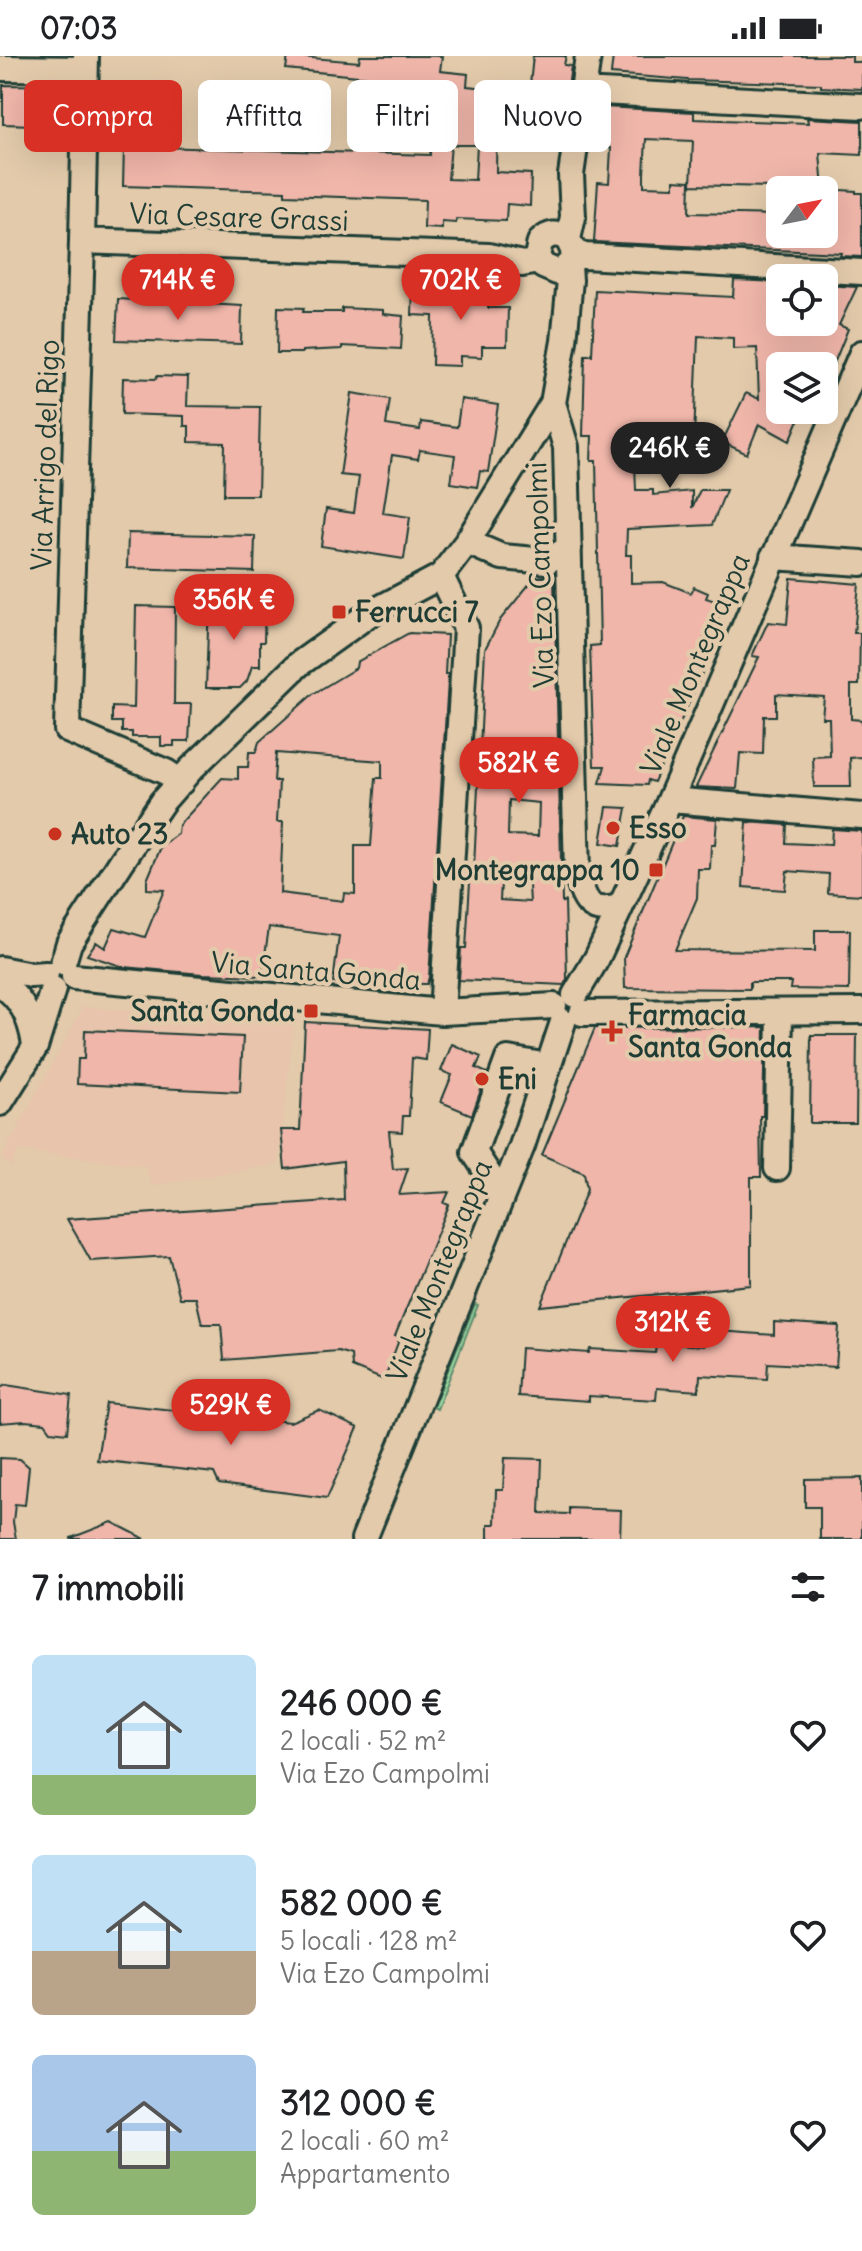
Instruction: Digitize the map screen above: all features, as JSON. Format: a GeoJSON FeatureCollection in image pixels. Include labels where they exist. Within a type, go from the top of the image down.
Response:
{"type":"FeatureCollection","features":[{"type":"Feature","properties":{"kind":"street"},"geometry":{"type":"LineString","coordinates":[[584,80],[588,56]]}},
{"type":"Feature","properties":{"kind":"street"},"geometry":{"type":"LineString","coordinates":[[2,68],[85,62]]}},
{"type":"Feature","properties":{"kind":"street","name":"Via Arrigo del Rigo"},"geometry":{"type":"LineString","coordinates":[[85,62],[67,730],[166,772],[181,782]]}},
{"type":"Feature","properties":{"kind":"street"},"geometry":{"type":"LineString","coordinates":[[611,93],[862,106]]}},
{"type":"Feature","properties":{"kind":"street"},"geometry":{"type":"LineString","coordinates":[[0,1103],[35,1047],[69,943],[162,802],[299,664],[369,614],[441,576],[467,542],[553,403],[564,341],[554,254],[574,152]]}},
{"type":"Feature","properties":{"kind":"street","name":"Via Cesare Grassi"},"geometry":{"type":"LineString","coordinates":[[82,241],[489,256],[554,254],[862,272]]}},
{"type":"Feature","properties":{"kind":"street","name":"Viale Montegrappa"},"geometry":{"type":"LineString","coordinates":[[364,1539],[502,1195],[568,1009],[597,958],[670,800],[862,353]]}},
{"type":"Feature","properties":{"kind":"street","name":"Via Ezo Campolmi"},"geometry":{"type":"LineString","coordinates":[[553,403],[566,447],[577,874],[584,899],[594,908],[609,910],[619,907]]}},
{"type":"Feature","properties":{"kind":"street"},"geometry":{"type":"LineString","coordinates":[[467,542],[502,557],[547,561],[569,548]]}},
{"type":"Feature","properties":{"kind":"street"},"geometry":{"type":"LineString","coordinates":[[773,557],[862,563]]}},
{"type":"Feature","properties":{"kind":"street"},"geometry":{"type":"LineString","coordinates":[[441,576],[466,628],[442,1012]]}},
{"type":"Feature","properties":{"kind":"street"},"geometry":{"type":"LineString","coordinates":[[670,800],[862,816]]}},
{"type":"Feature","properties":{"kind":"street","name":"Via Santa Gonda"},"geometry":{"type":"LineString","coordinates":[[0,969],[31,975],[442,1012],[568,1009],[780,1013],[862,1011]]}},
{"type":"Feature","properties":{"kind":"street"},"geometry":{"type":"LineString","coordinates":[[0,983],[20,1000],[26,1010],[35,1047]]}},
{"type":"Feature","properties":{"kind":"street"},"geometry":{"type":"LineString","coordinates":[[777,1168],[780,1013]]}},
{"type":"Feature","properties":{"kind":"street"},"geometry":{"type":"LineString","coordinates":[[502,1195],[474,1152],[508,1059],[548,1066]]}},
{"type":"Feature","properties":{"kind":"shaded area"},"geometry":{"type":"Polygon","coordinates":[[[83,1007],[294,1022],[278,1164],[152,1186],[145,1166],[19,1150],[11,1166],[1,1159],[83,1007]]]}},
{"type":"Feature","properties":{"kind":"green space"},"geometry":{"type":"Polygon","coordinates":[[[475,1304],[478,1305],[437,1409],[433,1407],[475,1304]]]}},
{"type":"Feature","properties":{"kind":"building"},"geometry":{"type":"Polygon","coordinates":[[[288,56],[359,62],[360,56],[442,56],[440,71],[468,74],[467,86],[474,87],[474,145],[458,145],[458,80],[378,78],[286,69],[288,56]]]}},
{"type":"Feature","properties":{"kind":"building"},"geometry":{"type":"Polygon","coordinates":[[[533,56],[566,56],[564,65],[571,66],[569,80],[531,80],[533,56]]]}},
{"type":"Feature","properties":{"kind":"building"},"geometry":{"type":"Polygon","coordinates":[[[613,56],[852,56],[852,62],[862,62],[862,89],[821,87],[821,84],[611,74],[613,56]]]}},
{"type":"Feature","properties":{"kind":"building"},"geometry":{"type":"Polygon","coordinates":[[[3,85],[24,85],[24,125],[3,124],[3,85]]]}},
{"type":"Feature","properties":{"kind":"building"},"geometry":{"type":"Polygon","coordinates":[[[611,107],[694,112],[694,119],[808,123],[807,118],[862,121],[862,155],[820,153],[822,176],[766,176],[766,187],[691,185],[693,141],[646,139],[644,186],[674,187],[674,180],[690,181],[689,213],[766,215],[766,248],[838,248],[838,190],[856,191],[862,193],[862,257],[840,256],[841,253],[594,242],[598,182],[609,183],[611,107]]]}},
{"type":"Feature","properties":{"kind":"building"},"geometry":{"type":"Polygon","coordinates":[[[182,148],[198,148],[198,152],[430,155],[430,152],[450,152],[448,179],[475,180],[477,152],[496,152],[496,172],[531,174],[530,206],[507,204],[506,221],[456,219],[456,223],[442,222],[442,229],[424,228],[425,200],[285,195],[285,191],[123,186],[124,152],[182,152],[182,148]]]}},
{"type":"Feature","properties":{"kind":"building"},"geometry":{"type":"Polygon","coordinates":[[[734,280],[766,281],[766,336],[838,336],[838,286],[857,287],[839,325],[848,329],[838,354],[766,352],[766,424],[797,424],[790,441],[759,424],[747,454],[722,442],[746,393],[759,399],[757,348],[733,349],[733,338],[698,336],[693,465],[635,463],[636,490],[653,490],[653,495],[692,491],[692,508],[700,490],[726,490],[712,525],[627,529],[626,555],[631,555],[631,583],[663,582],[691,593],[694,587],[708,593],[706,598],[724,604],[713,631],[708,629],[695,662],[705,666],[654,782],[648,780],[647,785],[600,783],[605,766],[594,766],[590,646],[600,645],[596,461],[591,461],[592,436],[583,436],[585,355],[592,355],[595,290],[733,297],[734,280]]]}},
{"type":"Feature","properties":{"kind":"building"},"geometry":{"type":"Polygon","coordinates":[[[413,287],[489,290],[488,308],[508,308],[507,346],[482,346],[482,357],[460,356],[460,366],[432,365],[433,316],[412,315],[413,287]]]}},
{"type":"Feature","properties":{"kind":"building"},"geometry":{"type":"Polygon","coordinates":[[[118,299],[242,306],[241,344],[116,340],[118,299]]]}},
{"type":"Feature","properties":{"kind":"building"},"geometry":{"type":"Polygon","coordinates":[[[278,307],[304,308],[303,312],[342,312],[342,308],[383,310],[383,314],[403,316],[401,349],[342,346],[342,349],[277,353],[278,307]]]}},
{"type":"Feature","properties":{"kind":"building"},"geometry":{"type":"Polygon","coordinates":[[[157,376],[188,377],[187,406],[260,407],[258,495],[224,495],[225,443],[189,442],[189,426],[184,426],[184,416],[122,414],[123,378],[156,379],[157,376]]]}},
{"type":"Feature","properties":{"kind":"building"},"geometry":{"type":"Polygon","coordinates":[[[352,393],[390,399],[386,425],[420,430],[421,422],[457,427],[461,399],[498,405],[488,472],[480,471],[477,487],[451,483],[455,455],[420,450],[418,459],[392,455],[383,513],[410,517],[404,559],[321,546],[326,509],[354,513],[359,477],[340,475],[352,393]]]}},
{"type":"Feature","properties":{"kind":"building"},"geometry":{"type":"Polygon","coordinates":[[[128,533],[255,536],[254,572],[127,568],[128,533]]]}},
{"type":"Feature","properties":{"kind":"building"},"geometry":{"type":"Polygon","coordinates":[[[535,577],[554,577],[562,902],[565,901],[567,979],[564,985],[459,980],[461,948],[466,948],[471,865],[474,866],[485,649],[500,620],[535,577]],[[509,800],[508,835],[538,836],[539,803],[509,800]],[[502,867],[500,900],[530,902],[528,870],[502,867]]]}},
{"type":"Feature","properties":{"kind":"building"},"geometry":{"type":"Polygon","coordinates":[[[791,578],[859,584],[854,633],[860,633],[859,685],[851,685],[851,719],[862,720],[862,757],[850,758],[851,787],[814,787],[813,757],[830,756],[829,718],[822,718],[824,697],[776,694],[776,716],[764,716],[763,754],[740,753],[737,789],[696,787],[759,657],[752,656],[768,622],[787,624],[791,578]]]}},
{"type":"Feature","properties":{"kind":"building"},"geometry":{"type":"Polygon","coordinates":[[[209,601],[265,602],[260,666],[252,666],[247,681],[240,688],[206,688],[209,601]]]}},
{"type":"Feature","properties":{"kind":"building"},"geometry":{"type":"Polygon","coordinates":[[[136,606],[175,607],[174,704],[191,704],[189,741],[174,741],[174,746],[161,746],[161,737],[132,737],[132,732],[122,732],[122,722],[112,722],[112,707],[134,708],[136,606]]]}},
{"type":"Feature","properties":{"kind":"building"},"geometry":{"type":"Polygon","coordinates":[[[409,633],[447,635],[445,674],[448,674],[448,681],[427,984],[333,983],[339,936],[269,927],[262,976],[124,967],[87,955],[96,942],[105,948],[114,928],[145,937],[164,890],[147,889],[147,880],[161,847],[178,834],[179,825],[222,778],[238,779],[238,767],[248,767],[249,752],[256,752],[259,742],[313,694],[356,668],[357,662],[409,633]],[[276,753],[274,781],[279,781],[277,822],[283,822],[280,893],[343,901],[344,893],[355,894],[355,846],[371,846],[376,778],[382,778],[382,761],[276,753]]]}},
{"type":"Feature","properties":{"kind":"building","name":"Esso"},"geometry":{"type":"Polygon","coordinates":[[[607,807],[627,808],[620,846],[601,843],[607,807]]]}},
{"type":"Feature","properties":{"kind":"building"},"geometry":{"type":"Polygon","coordinates":[[[683,816],[717,819],[710,869],[698,869],[697,898],[675,950],[815,951],[815,930],[850,930],[849,990],[790,989],[791,982],[750,982],[750,989],[625,988],[624,957],[683,816]]]}},
{"type":"Feature","properties":{"kind":"building"},"geometry":{"type":"Polygon","coordinates":[[[747,822],[787,825],[786,843],[831,845],[832,829],[862,831],[862,895],[828,893],[829,874],[787,871],[785,890],[743,887],[747,822]]]}},
{"type":"Feature","properties":{"kind":"building"},"geometry":{"type":"Polygon","coordinates":[[[305,1022],[428,1029],[426,1060],[412,1058],[409,1116],[403,1116],[402,1132],[389,1131],[393,1169],[408,1168],[399,1195],[449,1192],[444,1203],[449,1205],[395,1336],[400,1337],[384,1380],[352,1367],[351,1355],[338,1351],[224,1360],[221,1324],[202,1324],[196,1298],[180,1298],[169,1256],[91,1261],[67,1219],[344,1200],[343,1161],[285,1169],[281,1130],[300,1130],[305,1022]]]}},
{"type":"Feature","properties":{"kind":"building"},"geometry":{"type":"Polygon","coordinates":[[[765,1027],[763,1116],[760,1116],[761,1177],[751,1177],[751,1285],[540,1306],[587,1190],[584,1173],[542,1155],[595,1028],[765,1027]]]}},
{"type":"Feature","properties":{"kind":"building"},"geometry":{"type":"Polygon","coordinates":[[[85,1030],[243,1037],[240,1092],[77,1084],[78,1059],[84,1059],[85,1030]]]}},
{"type":"Feature","properties":{"kind":"building"},"geometry":{"type":"Polygon","coordinates":[[[811,1035],[857,1035],[856,1123],[810,1123],[811,1035]]]}},
{"type":"Feature","properties":{"kind":"building"},"geometry":{"type":"Polygon","coordinates":[[[452,1044],[481,1057],[476,1068],[487,1073],[472,1115],[441,1102],[452,1075],[441,1071],[452,1044]]]}},
{"type":"Feature","properties":{"kind":"building"},"geometry":{"type":"Polygon","coordinates":[[[774,1322],[839,1326],[836,1367],[768,1363],[767,1379],[700,1375],[699,1391],[657,1388],[656,1400],[589,1396],[589,1401],[518,1396],[521,1348],[589,1353],[590,1349],[655,1353],[656,1343],[704,1346],[705,1330],[774,1335],[774,1322]]]}},
{"type":"Feature","properties":{"kind":"building"},"geometry":{"type":"Polygon","coordinates":[[[6,1385],[71,1395],[67,1433],[51,1431],[45,1423],[0,1423],[0,1388],[6,1385]]]}},
{"type":"Feature","properties":{"kind":"building"},"geometry":{"type":"Polygon","coordinates":[[[106,1403],[290,1422],[319,1410],[358,1428],[327,1498],[219,1484],[214,1473],[97,1460],[106,1403]]]}},
{"type":"Feature","properties":{"kind":"building"},"geometry":{"type":"Polygon","coordinates":[[[0,1458],[20,1459],[29,1467],[25,1505],[15,1504],[13,1522],[16,1539],[0,1539],[0,1458]]]}},
{"type":"Feature","properties":{"kind":"building"},"geometry":{"type":"Polygon","coordinates":[[[505,1458],[542,1459],[540,1513],[569,1514],[569,1508],[621,1510],[620,1539],[488,1539],[488,1524],[495,1524],[496,1490],[503,1490],[505,1458]]]}},
{"type":"Feature","properties":{"kind":"building"},"geometry":{"type":"Polygon","coordinates":[[[862,1478],[862,1539],[820,1539],[820,1507],[805,1507],[805,1479],[862,1478]]]}},
{"type":"Feature","properties":{"kind":"building"},"geometry":{"type":"Polygon","coordinates":[[[112,1522],[145,1539],[71,1539],[71,1538],[112,1522]]]}},
{"type":"Feature","properties":{"kind":"place","name":"Ferrucci 7"},"geometry":{"type":"Point","coordinates":[339,612]}},
{"type":"Feature","properties":{"kind":"place","name":"Esso"},"geometry":{"type":"Point","coordinates":[613,828]}},
{"type":"Feature","properties":{"kind":"place","name":"Auto 23"},"geometry":{"type":"Point","coordinates":[55,834]}},
{"type":"Feature","properties":{"kind":"place","name":"Montegrappa 10"},"geometry":{"type":"Point","coordinates":[656,870]}},
{"type":"Feature","properties":{"kind":"place","name":"Santa Gonda"},"geometry":{"type":"Point","coordinates":[311,1011]}},
{"type":"Feature","properties":{"kind":"place","name":"Farmacia Santa Gonda"},"geometry":{"type":"Point","coordinates":[612,1031]}},
{"type":"Feature","properties":{"kind":"place","name":"Eni"},"geometry":{"type":"Point","coordinates":[482,1079]}}]}
